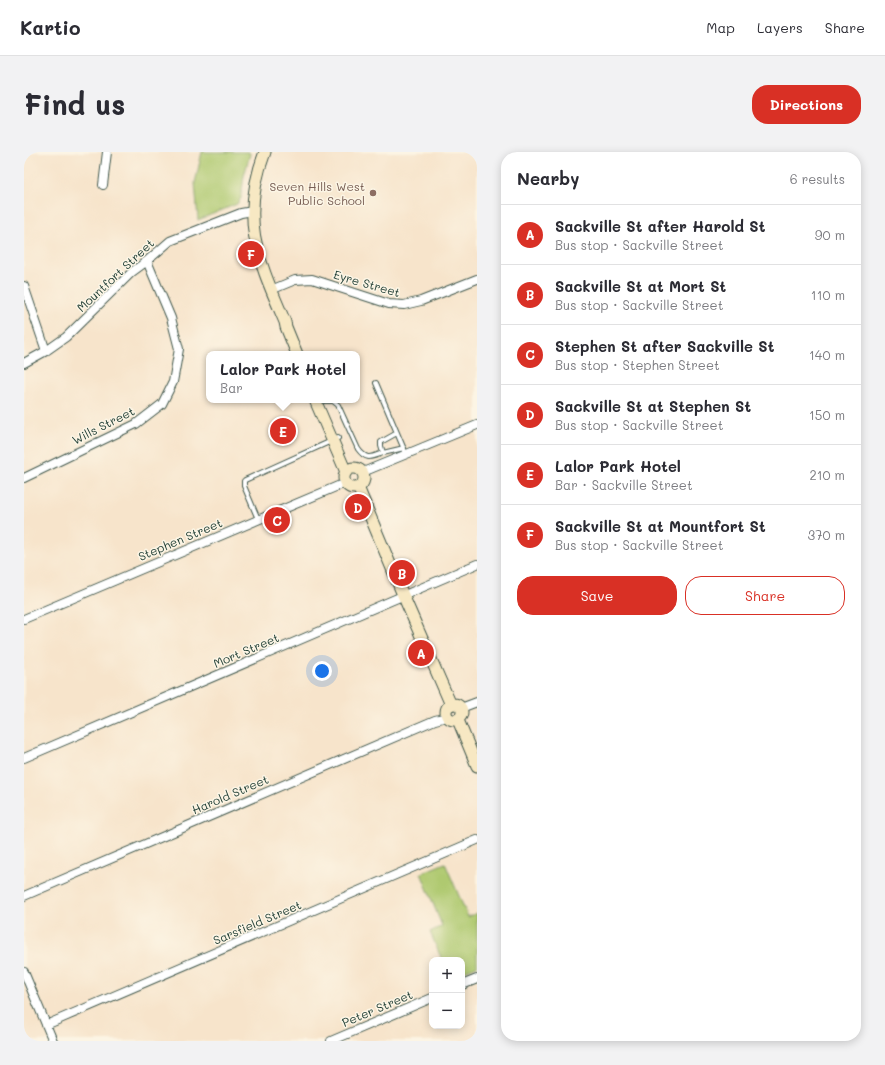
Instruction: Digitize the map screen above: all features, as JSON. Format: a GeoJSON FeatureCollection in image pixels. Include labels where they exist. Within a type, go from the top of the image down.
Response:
{"type":"FeatureCollection","features":[{"type":"Feature","properties":{"kind":"street"},"geometry":{"type":"LineString","coordinates":[[103,184],[108,152]]}},
{"type":"Feature","properties":{"kind":"street"},"geometry":{"type":"LineString","coordinates":[[266,152],[257,177],[253,211],[255,242],[260,263],[296,351]]}},
{"type":"Feature","properties":{"kind":"street","name":"Mountfort Street"},"geometry":{"type":"LineString","coordinates":[[24,363],[46,351],[66,337],[132,272],[147,262],[170,241],[241,213],[253,211]]}},
{"type":"Feature","properties":{"kind":"street","name":"Wills Street"},"geometry":{"type":"LineString","coordinates":[[24,478],[136,424],[162,404],[173,382],[179,349],[171,318],[147,262]]}},
{"type":"Feature","properties":{"kind":"street","name":"Eyre Street"},"geometry":{"type":"LineString","coordinates":[[271,290],[295,280],[312,279],[389,304],[404,305],[421,301],[477,279]]}},
{"type":"Feature","properties":{"kind":"street"},"geometry":{"type":"LineString","coordinates":[[24,286],[46,351]]}},
{"type":"Feature","properties":{"kind":"street"},"geometry":{"type":"LineString","coordinates":[[285,322],[289,326],[301,351]]}},
{"type":"Feature","properties":{"kind":"street"},"geometry":{"type":"LineString","coordinates":[[321,403],[351,474],[349,486],[358,487]]}},
{"type":"Feature","properties":{"kind":"street","name":"Stephen Street"},"geometry":{"type":"LineString","coordinates":[[24,619],[258,519],[351,474],[477,425]]}},
{"type":"Feature","properties":{"kind":"street"},"geometry":{"type":"LineString","coordinates":[[351,474],[364,481],[358,487]]}},
{"type":"Feature","properties":{"kind":"street"},"geometry":{"type":"LineString","coordinates":[[358,487],[403,596],[456,706],[462,716],[458,720],[453,721],[447,717],[446,710],[456,706],[477,702]]}},
{"type":"Feature","properties":{"kind":"street","name":"Mort Street"},"geometry":{"type":"LineString","coordinates":[[24,758],[477,564]]}},
{"type":"Feature","properties":{"kind":"street","name":"Harold Street"},"geometry":{"type":"LineString","coordinates":[[24,896],[421,726],[447,717]]}},
{"type":"Feature","properties":{"kind":"street"},"geometry":{"type":"LineString","coordinates":[[458,720],[477,766]]}},
{"type":"Feature","properties":{"kind":"street","name":"Sarsfield Street"},"geometry":{"type":"LineString","coordinates":[[46,1025],[477,840]]}},
{"type":"Feature","properties":{"kind":"street"},"geometry":{"type":"LineString","coordinates":[[24,972],[53,1041]]}},
{"type":"Feature","properties":{"kind":"street"},"geometry":{"type":"LineString","coordinates":[[465,984],[477,979]]}},
{"type":"Feature","properties":{"kind":"street","name":"Peter Street"},"geometry":{"type":"LineString","coordinates":[[331,1041],[429,999]]}},
{"type":"Feature","properties":{"kind":"lane"},"geometry":{"type":"LineString","coordinates":[[336,403],[338,405],[358,450],[366,457],[383,453],[405,452],[376,383]]}},
{"type":"Feature","properties":{"kind":"lane"},"geometry":{"type":"LineString","coordinates":[[383,453],[381,442],[397,433]]}},
{"type":"Feature","properties":{"kind":"lane"},"geometry":{"type":"LineString","coordinates":[[258,519],[244,486],[244,481],[335,439]]}},
{"type":"Feature","properties":{"kind":"green space"},"geometry":{"type":"Polygon","coordinates":[[[202,152],[249,152],[250,154],[244,176],[241,198],[237,204],[198,220],[195,183],[202,152]]]}},
{"type":"Feature","properties":{"kind":"green space"},"geometry":{"type":"Polygon","coordinates":[[[445,863],[468,917],[477,913],[477,966],[465,971],[465,957],[441,957],[430,932],[442,926],[421,873],[445,863]]]}},
{"type":"Feature","properties":{"kind":"place","name":"Seven Hills West Public School"},"geometry":{"type":"Point","coordinates":[373,193]}},
{"type":"Feature","properties":{"kind":"place","name":"Sackville St at Mountfort St"},"geometry":{"type":"Point","coordinates":[251,254]}},
{"type":"Feature","properties":{"kind":"place","name":"Lalor Park Hotel"},"geometry":{"type":"Point","coordinates":[283,431]}},
{"type":"Feature","properties":{"kind":"place","name":"Sackville St at Stephen St"},"geometry":{"type":"Point","coordinates":[358,507]}},
{"type":"Feature","properties":{"kind":"place","name":"Stephen St after Sackville St"},"geometry":{"type":"Point","coordinates":[277,520]}},
{"type":"Feature","properties":{"kind":"place","name":"Sackville St at Mort St"},"geometry":{"type":"Point","coordinates":[402,573]}},
{"type":"Feature","properties":{"kind":"place","name":"Sackville St after Harold St"},"geometry":{"type":"Point","coordinates":[421,653]}}]}
